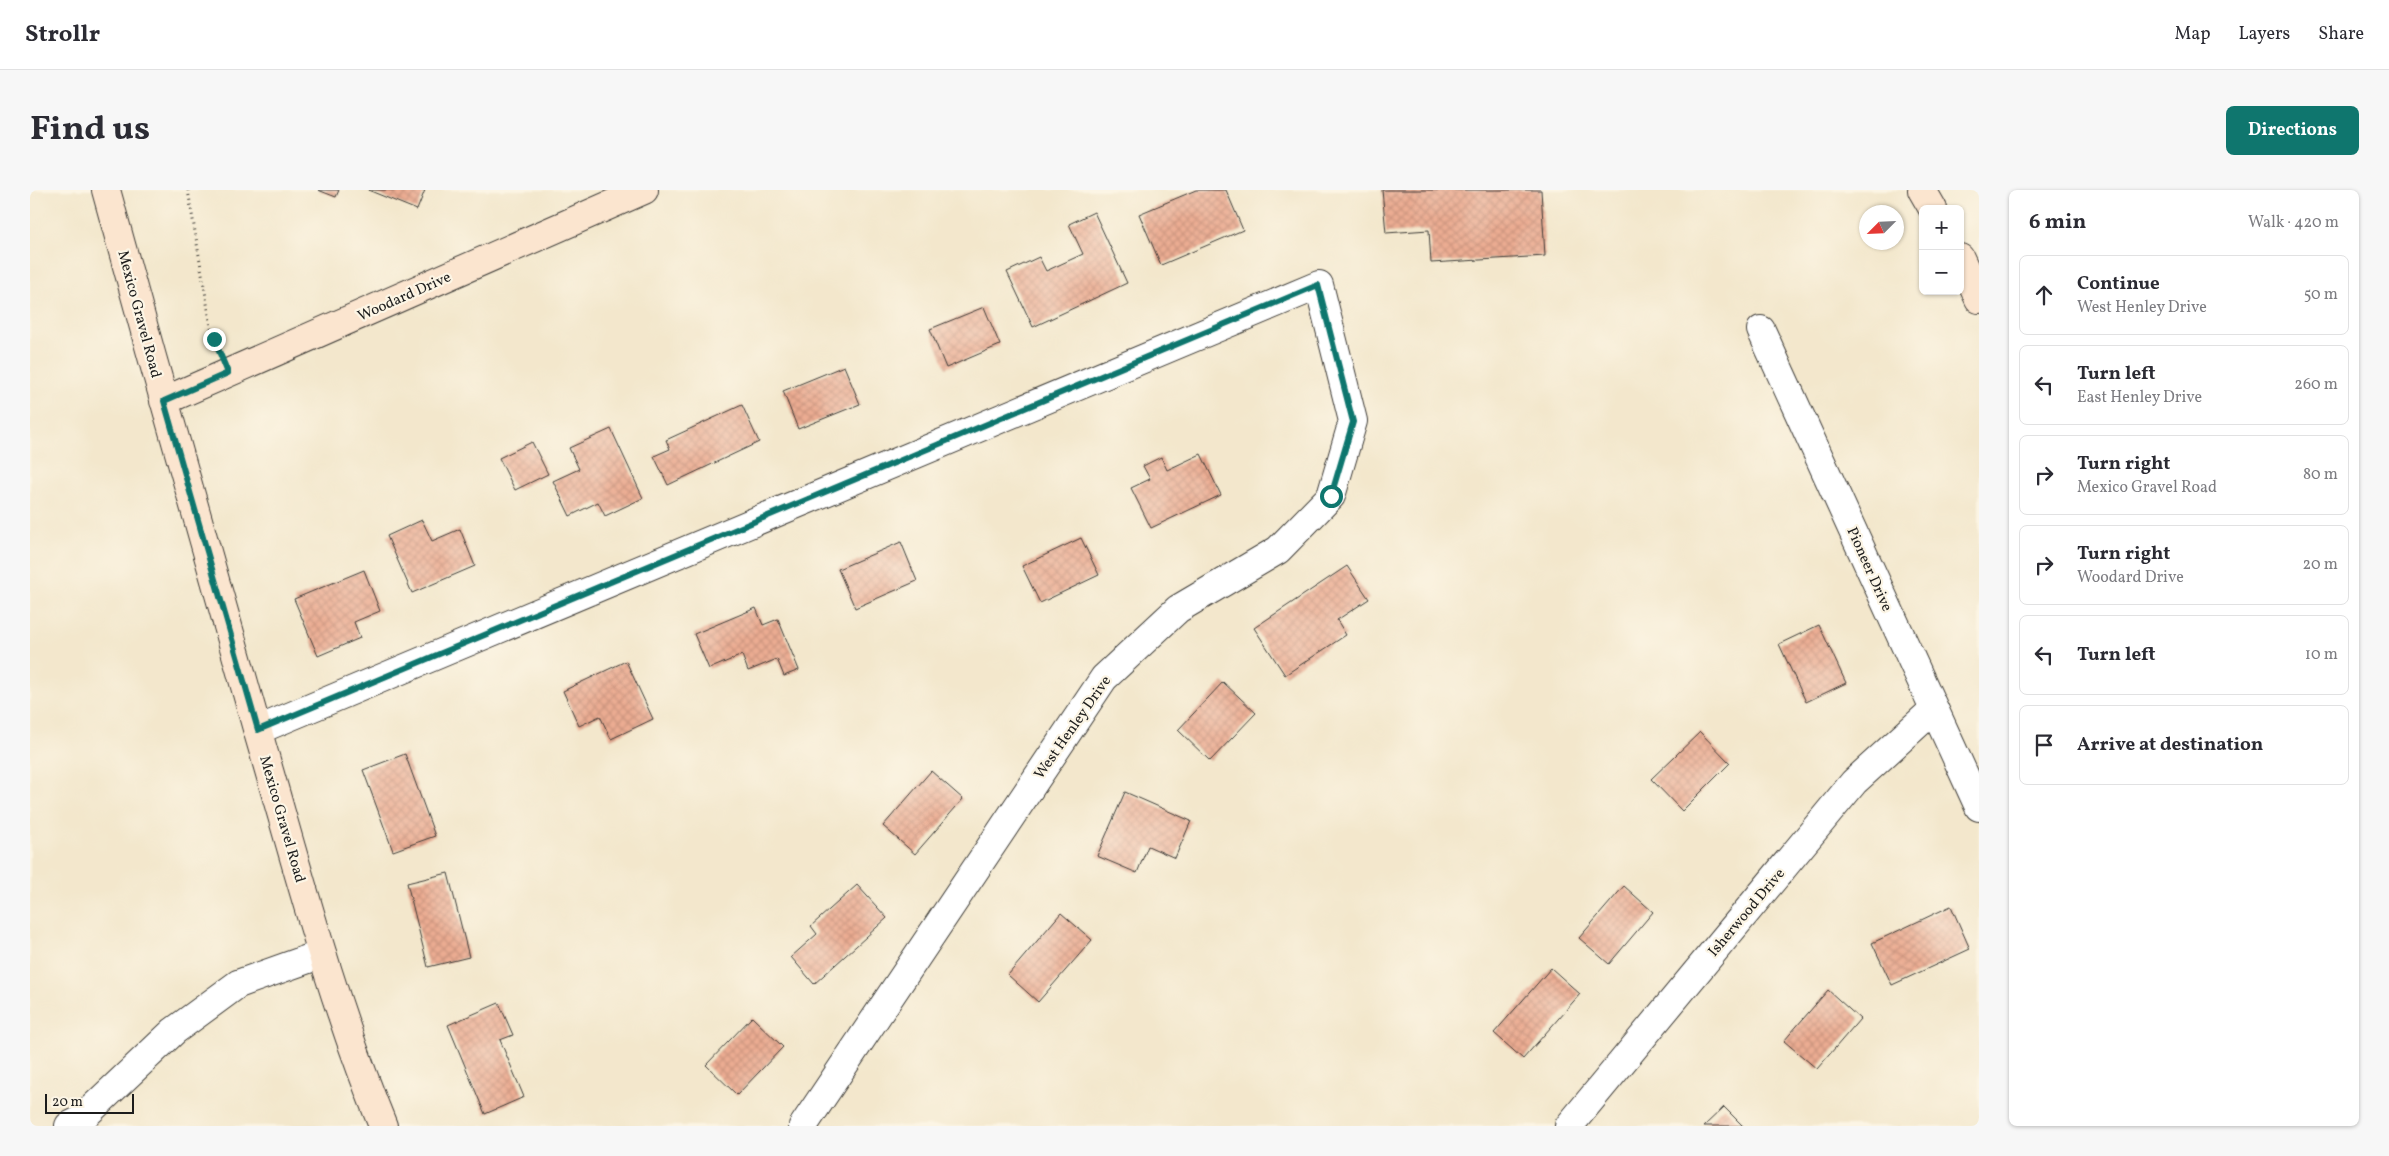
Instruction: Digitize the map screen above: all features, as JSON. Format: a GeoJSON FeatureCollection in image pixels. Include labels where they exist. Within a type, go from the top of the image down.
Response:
{"type":"FeatureCollection","features":[{"type":"Feature","properties":{"kind":"street","name":"Mexico Gravel Road"},"geometry":{"type":"LineString","coordinates":[[106,190],[164,401],[322,954],[366,1084],[383,1126]]}},
{"type":"Feature","properties":{"kind":"street","name":"Woodard Drive"},"geometry":{"type":"LineString","coordinates":[[164,401],[644,190]]}},
{"type":"Feature","properties":{"kind":"street"},"geometry":{"type":"LineString","coordinates":[[1922,190],[1931,205]]}},
{"type":"Feature","properties":{"kind":"street"},"geometry":{"type":"LineString","coordinates":[[1964,266],[1979,298]]}},
{"type":"Feature","properties":{"kind":"street","name":"West Henley Drive"},"geometry":{"type":"LineString","coordinates":[[258,730],[1318,285],[1353,422],[1331,496],[1278,550],[1178,609],[1104,678],[803,1126]]}},
{"type":"Feature","properties":{"kind":"street","name":"Pioneer Drive"},"geometry":{"type":"LineString","coordinates":[[1761,330],[1979,807]]}},
{"type":"Feature","properties":{"kind":"street","name":"Isherwood Drive"},"geometry":{"type":"LineString","coordinates":[[1569,1126],[1854,782],[1934,709]]}},
{"type":"Feature","properties":{"kind":"street"},"geometry":{"type":"LineString","coordinates":[[69,1126],[79,1121],[174,1031],[238,984],[322,954]]}},
{"type":"Feature","properties":{"kind":"path"},"geometry":{"type":"LineString","coordinates":[[188,190],[214,339],[228,373]]}},
{"type":"Feature","properties":{"kind":"building"},"geometry":{"type":"Polygon","coordinates":[[[318,190],[339,190],[336,197],[318,190]]]}},
{"type":"Feature","properties":{"kind":"building"},"geometry":{"type":"Polygon","coordinates":[[[368,190],[425,190],[417,210],[368,190]]]}},
{"type":"Feature","properties":{"kind":"building"},"geometry":{"type":"Polygon","coordinates":[[[1196,190],[1226,190],[1243,230],[1161,265],[1139,214],[1196,190]]]}},
{"type":"Feature","properties":{"kind":"building"},"geometry":{"type":"Polygon","coordinates":[[[1382,190],[1541,190],[1545,256],[1431,263],[1429,230],[1386,233],[1382,190]]]}},
{"type":"Feature","properties":{"kind":"building"},"geometry":{"type":"Polygon","coordinates":[[[1094,212],[1127,283],[1033,327],[1007,272],[1039,257],[1046,271],[1083,254],[1069,224],[1094,212]]]}},
{"type":"Feature","properties":{"kind":"building"},"geometry":{"type":"Polygon","coordinates":[[[984,307],[1000,345],[946,368],[930,329],[984,307]]]}},
{"type":"Feature","properties":{"kind":"building"},"geometry":{"type":"Polygon","coordinates":[[[844,366],[860,404],[798,429],[783,391],[844,366]]]}},
{"type":"Feature","properties":{"kind":"building"},"geometry":{"type":"Polygon","coordinates":[[[742,405],[759,442],[668,485],[654,456],[670,449],[666,440],[742,405]]]}},
{"type":"Feature","properties":{"kind":"building"},"geometry":{"type":"Polygon","coordinates":[[[611,429],[643,498],[605,516],[598,502],[570,516],[553,481],[579,469],[569,448],[611,429]]]}},
{"type":"Feature","properties":{"kind":"building"},"geometry":{"type":"Polygon","coordinates":[[[532,442],[548,474],[515,490],[499,458],[532,442]]]}},
{"type":"Feature","properties":{"kind":"building"},"geometry":{"type":"Polygon","coordinates":[[[1201,454],[1221,495],[1151,528],[1131,488],[1150,479],[1143,466],[1161,457],[1167,470],[1201,454]]]}},
{"type":"Feature","properties":{"kind":"building"},"geometry":{"type":"Polygon","coordinates":[[[422,520],[432,541],[460,529],[475,566],[412,593],[387,536],[422,520]]]}},
{"type":"Feature","properties":{"kind":"building"},"geometry":{"type":"Polygon","coordinates":[[[1081,538],[1099,575],[1040,603],[1022,566],[1081,538]]]}},
{"type":"Feature","properties":{"kind":"building"},"geometry":{"type":"Polygon","coordinates":[[[901,542],[917,581],[855,608],[838,569],[901,542]]]}},
{"type":"Feature","properties":{"kind":"building"},"geometry":{"type":"Polygon","coordinates":[[[1347,566],[1369,599],[1337,620],[1346,635],[1285,675],[1254,628],[1347,566]]]}},
{"type":"Feature","properties":{"kind":"building"},"geometry":{"type":"Polygon","coordinates":[[[364,570],[380,611],[354,622],[360,638],[318,656],[294,599],[364,570]]]}},
{"type":"Feature","properties":{"kind":"building"},"geometry":{"type":"Polygon","coordinates":[[[756,608],[763,625],[778,619],[799,670],[784,676],[777,659],[748,671],[742,655],[709,669],[694,634],[756,608]]]}},
{"type":"Feature","properties":{"kind":"building"},"geometry":{"type":"Polygon","coordinates":[[[1819,625],[1846,683],[1806,702],[1779,644],[1819,625]]]}},
{"type":"Feature","properties":{"kind":"building"},"geometry":{"type":"Polygon","coordinates":[[[626,661],[653,719],[611,739],[600,716],[579,726],[563,691],[626,661]]]}},
{"type":"Feature","properties":{"kind":"building"},"geometry":{"type":"Polygon","coordinates":[[[1223,682],[1256,713],[1210,761],[1178,730],[1223,682]]]}},
{"type":"Feature","properties":{"kind":"building"},"geometry":{"type":"Polygon","coordinates":[[[1700,732],[1730,763],[1682,811],[1651,779],[1700,732]]]}},
{"type":"Feature","properties":{"kind":"building"},"geometry":{"type":"Polygon","coordinates":[[[405,754],[435,836],[393,851],[363,770],[405,754]]]}},
{"type":"Feature","properties":{"kind":"building"},"geometry":{"type":"Polygon","coordinates":[[[931,771],[963,799],[915,854],[883,826],[931,771]]]}},
{"type":"Feature","properties":{"kind":"building"},"geometry":{"type":"Polygon","coordinates":[[[1125,792],[1191,821],[1175,858],[1148,846],[1137,873],[1097,856],[1125,792]]]}},
{"type":"Feature","properties":{"kind":"building"},"geometry":{"type":"Polygon","coordinates":[[[448,873],[469,957],[428,967],[407,883],[448,873]]]}},
{"type":"Feature","properties":{"kind":"building"},"geometry":{"type":"Polygon","coordinates":[[[857,885],[887,918],[814,984],[791,957],[817,934],[811,926],[857,885]]]}},
{"type":"Feature","properties":{"kind":"building"},"geometry":{"type":"Polygon","coordinates":[[[1624,886],[1653,912],[1609,964],[1579,938],[1624,886]]]}},
{"type":"Feature","properties":{"kind":"building"},"geometry":{"type":"Polygon","coordinates":[[[1951,906],[1970,949],[1892,985],[1872,943],[1951,906]]]}},
{"type":"Feature","properties":{"kind":"building"},"geometry":{"type":"Polygon","coordinates":[[[1061,913],[1092,940],[1038,1002],[1008,975],[1061,913]]]}},
{"type":"Feature","properties":{"kind":"building"},"geometry":{"type":"Polygon","coordinates":[[[1551,968],[1580,994],[1523,1059],[1494,1033],[1551,968]]]}},
{"type":"Feature","properties":{"kind":"building"},"geometry":{"type":"Polygon","coordinates":[[[1828,990],[1860,1019],[1817,1069],[1784,1041],[1828,990]]]}},
{"type":"Feature","properties":{"kind":"building"},"geometry":{"type":"Polygon","coordinates":[[[499,1003],[513,1035],[500,1040],[524,1097],[485,1114],[448,1025],[499,1003]]]}},
{"type":"Feature","properties":{"kind":"building"},"geometry":{"type":"Polygon","coordinates":[[[752,1017],[783,1047],[737,1095],[706,1065],[752,1017]]]}},
{"type":"Feature","properties":{"kind":"building"},"geometry":{"type":"Polygon","coordinates":[[[1724,1107],[1743,1126],[1704,1126],[1724,1107]]]}},
{"type":"Feature","properties":{"kind":"route"},"geometry":{"type":"LineString","coordinates":[[214,339],[228,373],[164,401],[258,730],[1318,285],[1353,422],[1331,496]]}}]}
